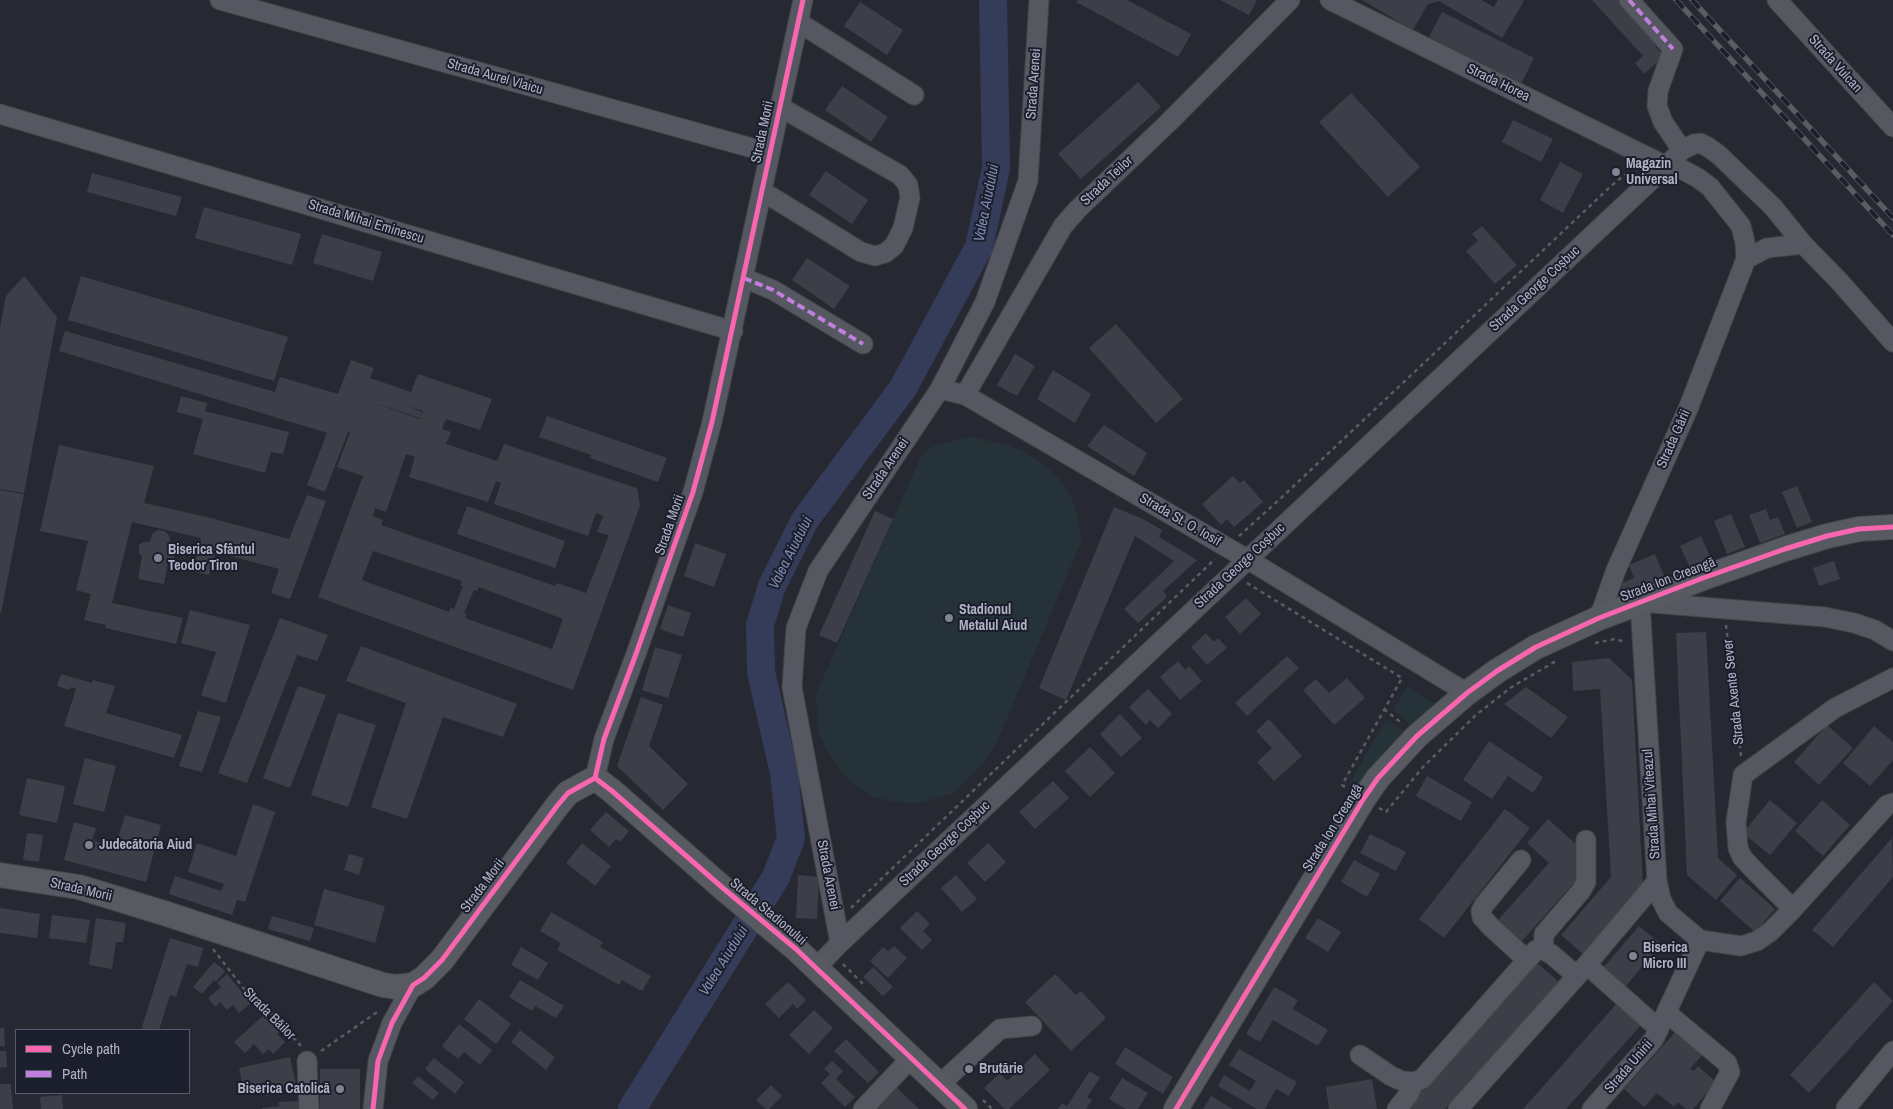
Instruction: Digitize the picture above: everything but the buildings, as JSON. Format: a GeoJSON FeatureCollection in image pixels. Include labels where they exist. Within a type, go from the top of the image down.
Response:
{"type":"FeatureCollection","features":[{"type":"Feature","properties":{"kind":"main road","name":"Strada Ion Creangă"},"geometry":{"type":"LineString","coordinates":[[1176,1109],[1364,798],[1378,778],[1417,736],[1467,693],[1497,671],[1536,647],[1599,618],[1640,602],[1827,536],[1859,529],[1893,527]]}},
{"type":"Feature","properties":{"kind":"main road","name":"Strada Stadionului"},"geometry":{"type":"LineString","coordinates":[[595,778],[796,949],[939,1085],[972,1103]]}},
{"type":"Feature","properties":{"kind":"main road","name":"Strada Morii"},"geometry":{"type":"LineString","coordinates":[[0,875],[78,887],[208,927],[383,985],[397,987],[413,984],[428,975],[442,960],[562,799],[568,793],[595,778]]}},
{"type":"Feature","properties":{"kind":"street","name":"Strada Aurel Vlaicu"},"geometry":{"type":"LineString","coordinates":[[220,0],[770,153]]}},
{"type":"Feature","properties":{"kind":"street","name":"Strada Morii"},"geometry":{"type":"LineString","coordinates":[[595,778],[604,739],[693,492],[712,422],[803,0]]}},
{"type":"Feature","properties":{"kind":"street","name":"Strada Arenei"},"geometry":{"type":"LineString","coordinates":[[840,943],[792,687],[796,628],[818,571],[940,388],[985,302],[1028,182],[1038,0]]}},
{"type":"Feature","properties":{"kind":"street","name":"Strada Teilor"},"geometry":{"type":"LineString","coordinates":[[965,395],[1063,226],[1290,0]]}},
{"type":"Feature","properties":{"kind":"street","name":"Strada Horea"},"geometry":{"type":"LineString","coordinates":[[1330,0],[1666,166]]}},
{"type":"Feature","properties":{"kind":"street"},"geometry":{"type":"LineString","coordinates":[[1629,0],[1674,49],[1658,91],[1657,106],[1663,122],[1682,150]]}},
{"type":"Feature","properties":{"kind":"street","name":"Strada Vulcan"},"geometry":{"type":"LineString","coordinates":[[1777,0],[1893,127]]}},
{"type":"Feature","properties":{"kind":"street"},"geometry":{"type":"LineString","coordinates":[[798,22],[914,95]]}},
{"type":"Feature","properties":{"kind":"street"},"geometry":{"type":"LineString","coordinates":[[762,191],[861,252],[875,256],[885,253],[894,246],[902,228],[910,198],[908,185],[900,175],[780,107]]}},
{"type":"Feature","properties":{"kind":"street","name":"Strada Mihai Eminescu"},"geometry":{"type":"LineString","coordinates":[[0,114],[733,331]]}},
{"type":"Feature","properties":{"kind":"street"},"geometry":{"type":"LineString","coordinates":[[1666,166],[1682,150],[1694,144],[1700,143],[1708,146],[1773,207],[1893,342]]}},
{"type":"Feature","properties":{"kind":"street","name":"Strada Gării"},"geometry":{"type":"LineString","coordinates":[[1599,618],[1616,570],[1688,409],[1746,259],[1745,242],[1741,226],[1710,187],[1690,174],[1666,166]]}},
{"type":"Feature","properties":{"kind":"street","name":"Strada George Coșbuc"},"geometry":{"type":"LineString","coordinates":[[816,968],[840,943],[1666,166]]}},
{"type":"Feature","properties":{"kind":"street"},"geometry":{"type":"LineString","coordinates":[[1746,259],[1767,248],[1804,244]]}},
{"type":"Feature","properties":{"kind":"street"},"geometry":{"type":"LineString","coordinates":[[744,278],[773,290],[863,344]]}},
{"type":"Feature","properties":{"kind":"street","name":"Strada St. O. Iosif"},"geometry":{"type":"LineString","coordinates":[[940,388],[965,395],[1248,559],[1467,693]]}},
{"type":"Feature","properties":{"kind":"street"},"geometry":{"type":"LineString","coordinates":[[1640,602],[1825,617],[1875,630],[1893,640]]}},
{"type":"Feature","properties":{"kind":"street","name":"Strada Mihai Viteazul"},"geometry":{"type":"LineString","coordinates":[[1640,602],[1657,882]]}},
{"type":"Feature","properties":{"kind":"street"},"geometry":{"type":"LineString","coordinates":[[1793,910],[1742,857],[1738,848],[1736,822],[1743,775],[1835,708],[1893,678]]}},
{"type":"Feature","properties":{"kind":"street"},"geometry":{"type":"LineString","coordinates":[[1657,882],[1661,899],[1668,913],[1700,940],[1741,946],[1757,941],[1770,932],[1793,910],[1887,805],[1893,803]]}},
{"type":"Feature","properties":{"kind":"street"},"geometry":{"type":"LineString","coordinates":[[1543,950],[1544,934],[1581,892],[1586,882],[1586,840]]}},
{"type":"Feature","properties":{"kind":"street"},"geometry":{"type":"LineString","coordinates":[[1521,860],[1481,911],[1482,917],[1490,926],[1526,960]]}},
{"type":"Feature","properties":{"kind":"street"},"geometry":{"type":"LineString","coordinates":[[1458,1109],[1582,971],[1657,882]]}},
{"type":"Feature","properties":{"kind":"street","name":"Strada Unirii"},"geometry":{"type":"LineString","coordinates":[[1592,1109],[1654,1039],[1700,940]]}},
{"type":"Feature","properties":{"kind":"street"},"geometry":{"type":"LineString","coordinates":[[1360,1055],[1391,1076],[1402,1081],[1414,1082],[1422,1078],[1526,960],[1536,950],[1543,950],[1582,971],[1727,1063],[1730,1072],[1710,1109]]}},
{"type":"Feature","properties":{"kind":"street"},"geometry":{"type":"LineString","coordinates":[[373,1109],[378,1061],[389,1029],[413,984]]}},
{"type":"Feature","properties":{"kind":"street"},"geometry":{"type":"LineString","coordinates":[[939,1085],[1000,1029],[1032,1026]]}},
{"type":"Feature","properties":{"kind":"street"},"geometry":{"type":"LineString","coordinates":[[1846,1109],[1893,1051]]}},
{"type":"Feature","properties":{"kind":"street"},"geometry":{"type":"LineString","coordinates":[[863,1109],[910,1058]]}},
{"type":"Feature","properties":{"kind":"street"},"geometry":{"type":"LineString","coordinates":[[307,1061],[309,1109]]}},
{"type":"Feature","properties":{"kind":"street"},"geometry":{"type":"LineString","coordinates":[[1397,1109],[1409,1094],[1414,1082]]}},
{"type":"Feature","properties":{"kind":"path"},"geometry":{"type":"LineString","coordinates":[[837,921],[1227,547],[1287,493],[1609,188],[1624,175],[1666,166]]}},
{"type":"Feature","properties":{"kind":"path"},"geometry":{"type":"LineString","coordinates":[[1244,582],[1402,678],[1342,785],[1386,812],[1423,768],[1476,715],[1510,688],[1561,658]]}},
{"type":"Feature","properties":{"kind":"path"},"geometry":{"type":"LineString","coordinates":[[1592,644],[1616,639],[1625,642],[1630,650]]}},
{"type":"Feature","properties":{"kind":"path"},"geometry":{"type":"LineString","coordinates":[[843,964],[870,990]]}},
{"type":"Feature","properties":{"kind":"path"},"geometry":{"type":"LineString","coordinates":[[307,1061],[384,1006]]}},
{"type":"Feature","properties":{"kind":"path"},"geometry":{"type":"LineString","coordinates":[[972,1103],[992,1109]]}},
{"type":"Feature","properties":{"kind":"shaded area","name":"Stadionul Metalul Aiud"},"geometry":{"type":"Polygon","coordinates":[[[971,437],[1008,445],[1027,453],[1056,475],[1067,488],[1074,504],[1080,527],[1081,542],[998,740],[986,761],[953,793],[914,803],[895,802],[874,797],[846,777],[826,749],[818,730],[816,694],[922,454],[936,445],[971,437]]]}},
{"type":"Feature","properties":{"kind":"shaded area"},"geometry":{"type":"Polygon","coordinates":[[[1408,687],[1441,707],[1417,730],[1393,709],[1408,687]]]}},
{"type":"Feature","properties":{"kind":"shaded area"},"geometry":{"type":"Polygon","coordinates":[[[1386,719],[1411,736],[1361,790],[1350,783],[1386,719]]]}},
{"type":"Feature","properties":{"kind":"waterway","name":"Valea Aiudului"},"geometry":{"type":"LineString","coordinates":[[632,1109],[776,877],[791,838],[784,773],[761,672],[760,625],[772,586],[805,520],[903,388],[979,247],[996,168],[993,0]]}},
{"type":"Feature","properties":{"kind":"railway"},"geometry":{"type":"LineString","coordinates":[[1676,0],[1893,235]]}},
{"type":"Feature","properties":{"kind":"railway"},"geometry":{"type":"LineString","coordinates":[[1692,0],[1893,218]]}},
{"type":"Feature","properties":{"kind":"marked path"},"geometry":{"type":"LineString","coordinates":[[1629,0],[1673,49]]}},
{"type":"Feature","properties":{"kind":"marked path"},"geometry":{"type":"LineString","coordinates":[[744,278],[773,290],[863,344]]}},
{"type":"Feature","properties":{"kind":"cycle path"},"geometry":{"type":"LineString","coordinates":[[595,778],[604,739],[693,492],[712,422],[803,0]]}},
{"type":"Feature","properties":{"kind":"cycle path"},"geometry":{"type":"LineString","coordinates":[[1176,1109],[1364,798],[1378,778],[1417,736],[1467,693],[1497,671],[1536,647],[1599,618],[1785,549],[1827,536],[1859,529],[1893,527]]}},
{"type":"Feature","properties":{"kind":"cycle path"},"geometry":{"type":"LineString","coordinates":[[595,778],[796,949],[965,1109]]}},
{"type":"Feature","properties":{"kind":"cycle path"},"geometry":{"type":"LineString","coordinates":[[373,1109],[378,1061],[392,1023],[413,985],[424,978],[442,960],[568,793],[595,778]]}},
{"type":"Feature","properties":{"kind":"place","name":"Magazin Universal"},"geometry":{"type":"Point","coordinates":[1616,172]}},
{"type":"Feature","properties":{"kind":"place","name":"Biserica Sfântul Teodor Tiron"},"geometry":{"type":"Point","coordinates":[158,558]}},
{"type":"Feature","properties":{"kind":"place","name":"Stadionul Metalul Aiud"},"geometry":{"type":"Point","coordinates":[949,618]}},
{"type":"Feature","properties":{"kind":"place","name":"Judecătoria Aiud"},"geometry":{"type":"Point","coordinates":[89,845]}},
{"type":"Feature","properties":{"kind":"place","name":"Biserica Micro III"},"geometry":{"type":"Point","coordinates":[1633,956]}},
{"type":"Feature","properties":{"kind":"place","name":"Brutărie"},"geometry":{"type":"Point","coordinates":[969,1069]}},
{"type":"Feature","properties":{"kind":"place","name":"Biserica Catolică"},"geometry":{"type":"Point","coordinates":[340,1089]}}]}
